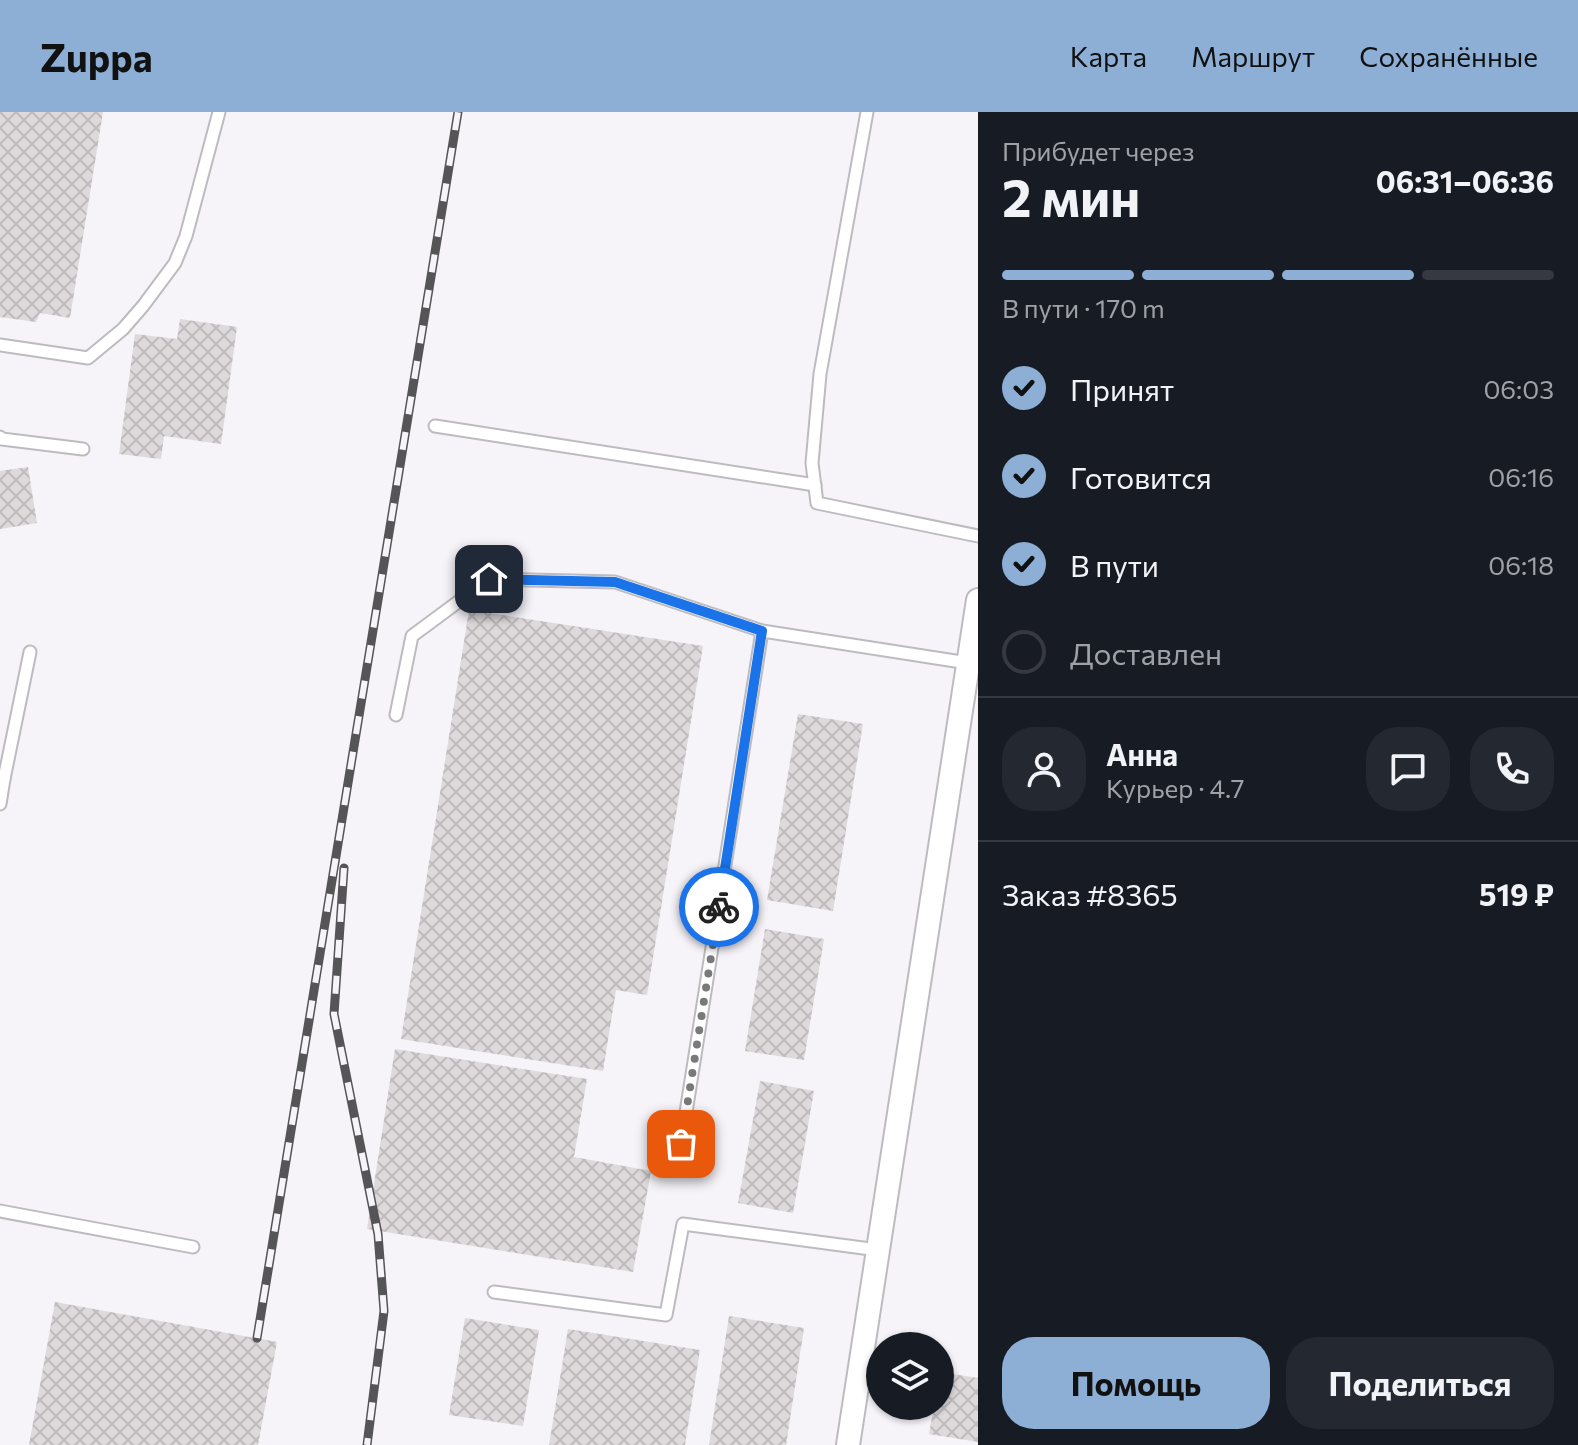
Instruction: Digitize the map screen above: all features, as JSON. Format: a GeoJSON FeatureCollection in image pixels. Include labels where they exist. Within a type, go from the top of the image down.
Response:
{"type":"FeatureCollection","features":[{"type":"Feature","properties":{"kind":"street"},"geometry":{"type":"LineString","coordinates":[[848,1445],[978,600]]}},
{"type":"Feature","properties":{"kind":"lane"},"geometry":{"type":"LineString","coordinates":[[0,345],[88,358],[123,329],[175,263],[186,236],[219,112]]}},
{"type":"Feature","properties":{"kind":"lane"},"geometry":{"type":"LineString","coordinates":[[867,112],[820,374],[812,463],[817,503],[978,536]]}},
{"type":"Feature","properties":{"kind":"lane"},"geometry":{"type":"LineString","coordinates":[[435,426],[815,485]]}},
{"type":"Feature","properties":{"kind":"lane"},"geometry":{"type":"LineString","coordinates":[[0,437],[83,449]]}},
{"type":"Feature","properties":{"kind":"lane"},"geometry":{"type":"LineString","coordinates":[[396,715],[412,636],[489,579],[615,582],[762,631],[968,663]]}},
{"type":"Feature","properties":{"kind":"lane"},"geometry":{"type":"LineString","coordinates":[[681,1144],[762,631]]}},
{"type":"Feature","properties":{"kind":"lane"},"geometry":{"type":"LineString","coordinates":[[0,804],[2,778],[30,652]]}},
{"type":"Feature","properties":{"kind":"lane"},"geometry":{"type":"LineString","coordinates":[[0,1211],[193,1247]]}},
{"type":"Feature","properties":{"kind":"lane"},"geometry":{"type":"LineString","coordinates":[[494,1292],[666,1315],[683,1224],[878,1250]]}},
{"type":"Feature","properties":{"kind":"building"},"geometry":{"type":"Polygon","coordinates":[[[0,112],[103,112],[70,318],[40,313],[36,322],[0,317],[0,112]]]}},
{"type":"Feature","properties":{"kind":"building"},"geometry":{"type":"Polygon","coordinates":[[[180,319],[237,327],[221,444],[164,436],[161,459],[119,454],[135,334],[177,339],[180,319]]]}},
{"type":"Feature","properties":{"kind":"building"},"geometry":{"type":"Polygon","coordinates":[[[28,467],[37,523],[0,529],[0,471],[28,467]]]}},
{"type":"Feature","properties":{"kind":"building"},"geometry":{"type":"Polygon","coordinates":[[[469,610],[703,646],[647,995],[616,990],[603,1071],[401,1039],[469,610]]]}},
{"type":"Feature","properties":{"kind":"building"},"geometry":{"type":"Polygon","coordinates":[[[798,714],[863,724],[833,911],[767,900],[798,714]]]}},
{"type":"Feature","properties":{"kind":"building"},"geometry":{"type":"Polygon","coordinates":[[[765,929],[824,939],[804,1060],[745,1051],[765,929]]]}},
{"type":"Feature","properties":{"kind":"building"},"geometry":{"type":"Polygon","coordinates":[[[395,1049],[587,1079],[574,1157],[651,1171],[633,1272],[367,1229],[395,1049]]]}},
{"type":"Feature","properties":{"kind":"building"},"geometry":{"type":"Polygon","coordinates":[[[760,1081],[814,1091],[793,1213],[738,1203],[760,1081]]]}},
{"type":"Feature","properties":{"kind":"building"},"geometry":{"type":"Polygon","coordinates":[[[55,1302],[277,1342],[258,1445],[29,1445],[55,1302]]]}},
{"type":"Feature","properties":{"kind":"building"},"geometry":{"type":"Polygon","coordinates":[[[729,1316],[804,1328],[786,1445],[709,1445],[729,1316]]]}},
{"type":"Feature","properties":{"kind":"building"},"geometry":{"type":"Polygon","coordinates":[[[465,1318],[539,1330],[523,1426],[449,1415],[465,1318]]]}},
{"type":"Feature","properties":{"kind":"building"},"geometry":{"type":"Polygon","coordinates":[[[568,1329],[700,1350],[685,1445],[549,1445],[568,1329]]]}},
{"type":"Feature","properties":{"kind":"building"},"geometry":{"type":"Polygon","coordinates":[[[954,1374],[978,1378],[978,1442],[929,1434],[932,1420],[954,1420],[954,1374]]]}},
{"type":"Feature","properties":{"kind":"railway"},"geometry":{"type":"LineString","coordinates":[[257,1338],[458,112]]}},
{"type":"Feature","properties":{"kind":"railway"},"geometry":{"type":"LineString","coordinates":[[344,868],[334,1014],[378,1234],[384,1311],[367,1445]]}},
{"type":"Feature","properties":{"kind":"way so far"},"geometry":{"type":"LineString","coordinates":[[681,1144],[719,907]]}},
{"type":"Feature","properties":{"kind":"route"},"geometry":{"type":"LineString","coordinates":[[489,579],[615,582],[762,631],[719,907]]}}]}
